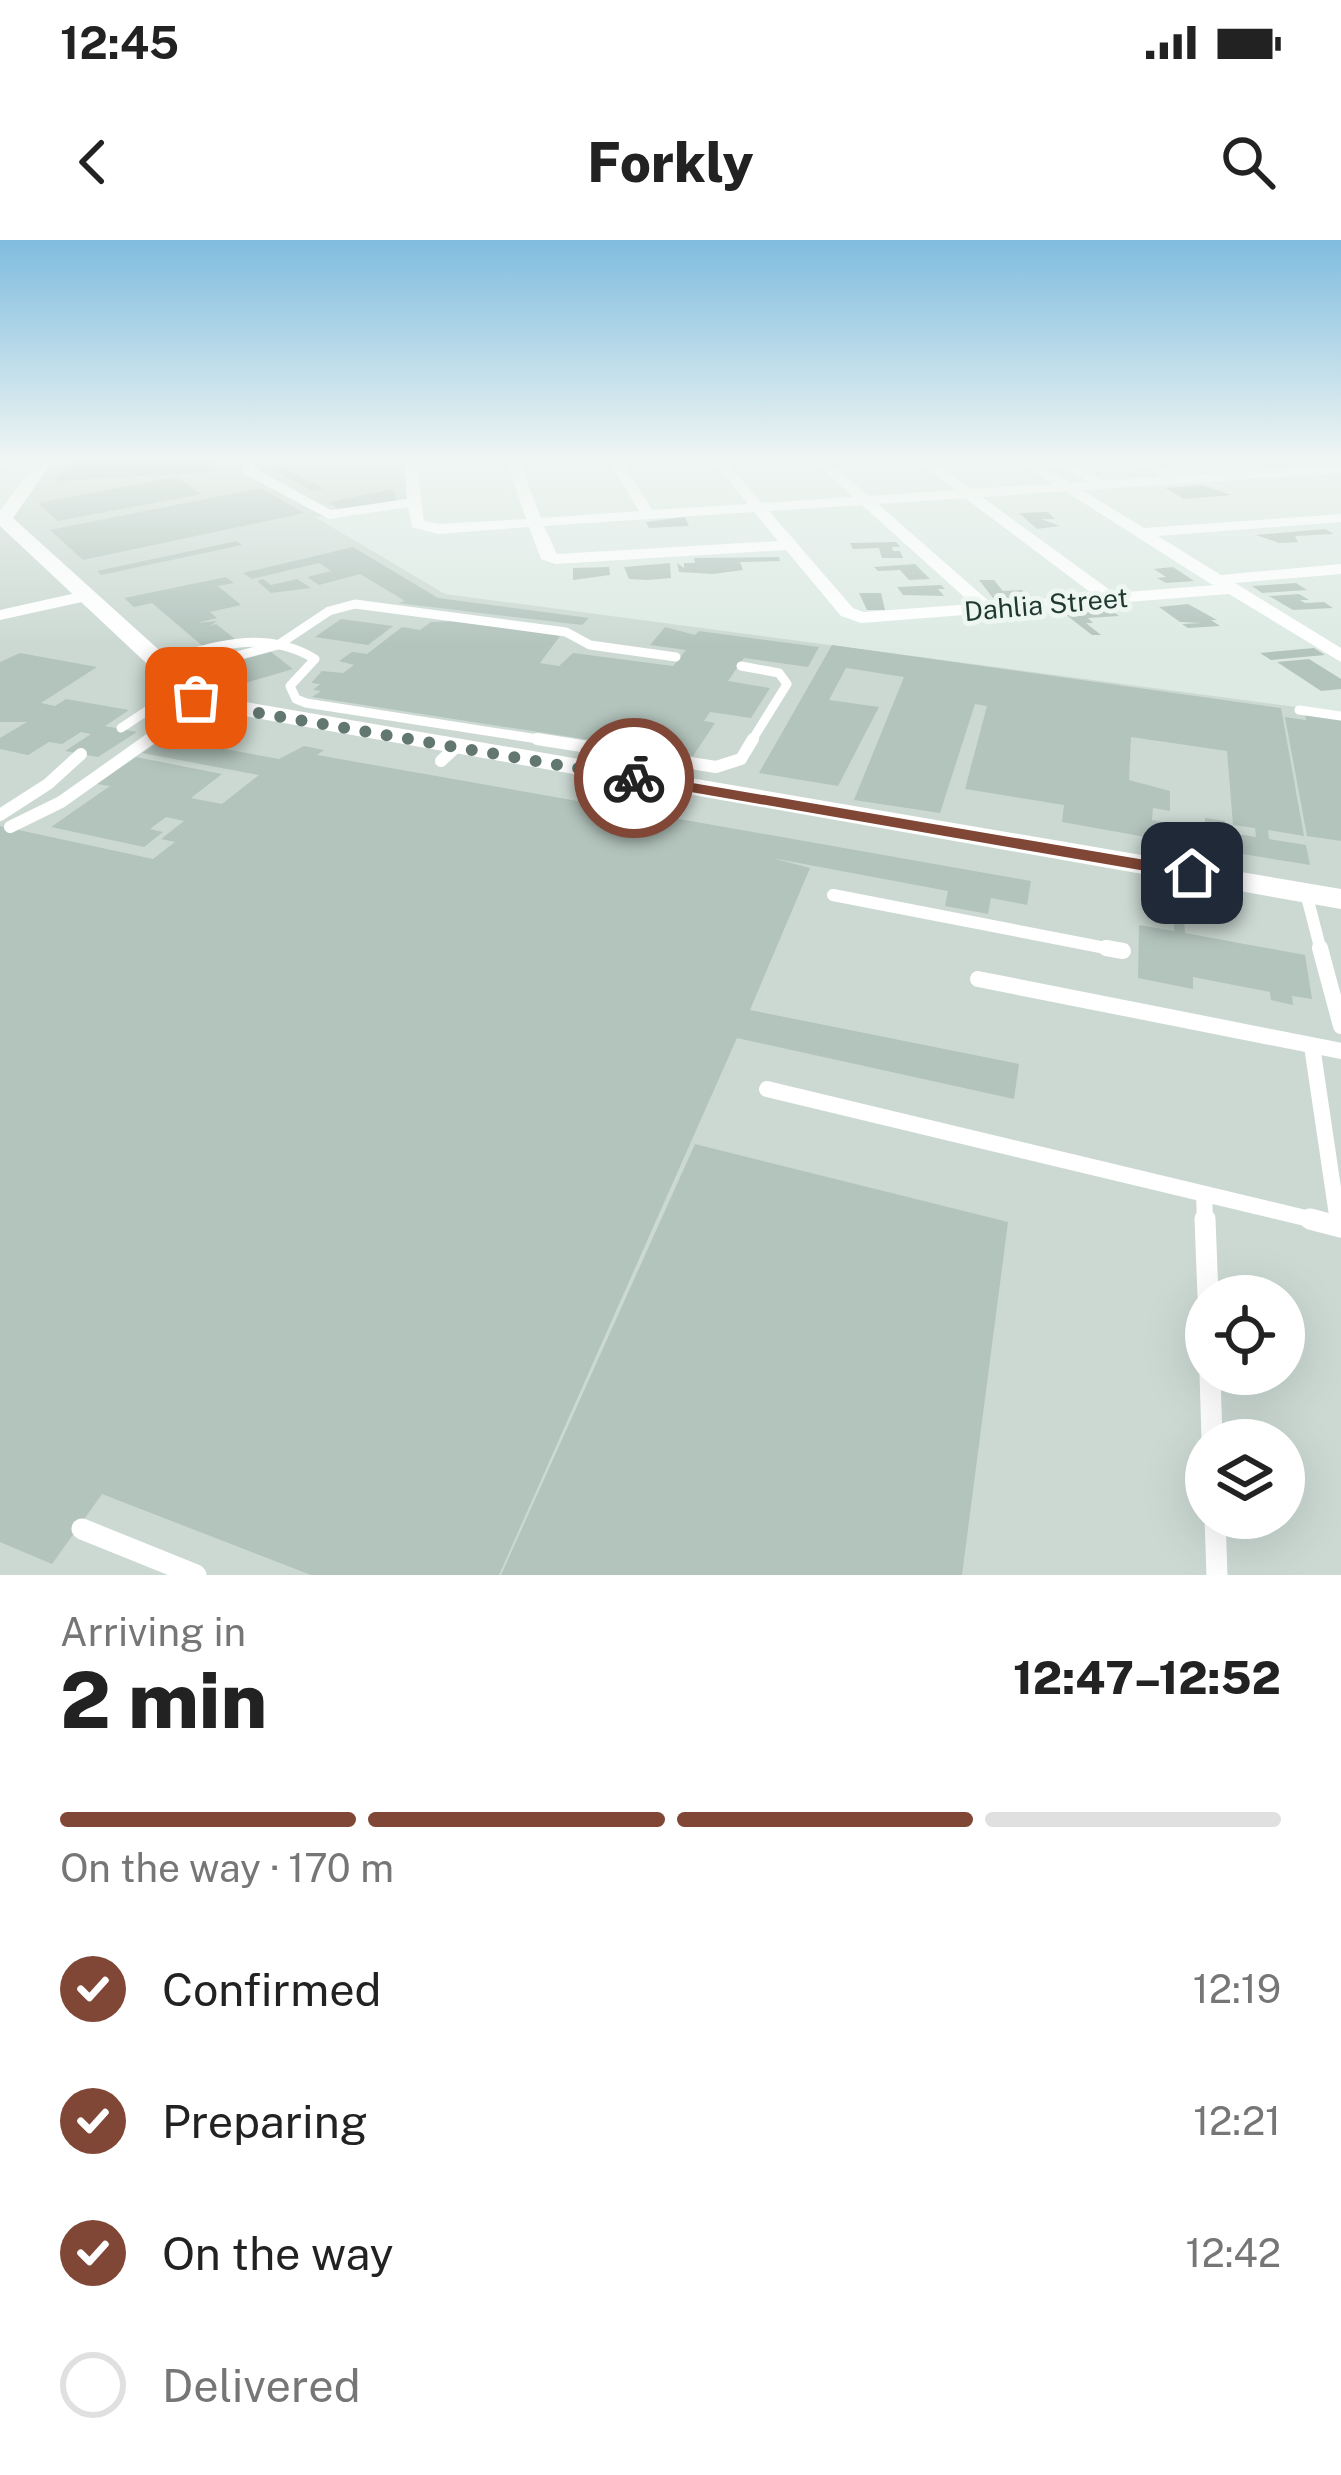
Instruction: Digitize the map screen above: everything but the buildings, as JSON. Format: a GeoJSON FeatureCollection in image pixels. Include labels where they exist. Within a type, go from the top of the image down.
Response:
{"type":"FeatureCollection","features":[{"type":"Feature","properties":{"kind":"street"},"geometry":{"type":"LineString","coordinates":[[5,520],[195,697],[449,754],[1341,899]]}},
{"type":"Feature","properties":{"kind":"street"},"geometry":{"type":"LineString","coordinates":[[417,520],[423,527],[559,520]]}},
{"type":"Feature","properties":{"kind":"street"},"geometry":{"type":"LineString","coordinates":[[769,520],[790,545]]}},
{"type":"Feature","properties":{"kind":"street"},"geometry":{"type":"LineString","coordinates":[[889,520],[988,610]]}},
{"type":"Feature","properties":{"kind":"street"},"geometry":{"type":"LineString","coordinates":[[1006,520],[1112,599]]}},
{"type":"Feature","properties":{"kind":"street"},"geometry":{"type":"LineString","coordinates":[[1121,520],[1341,656]]}},
{"type":"Feature","properties":{"kind":"street"},"geometry":{"type":"LineString","coordinates":[[1142,533],[1310,520]]}},
{"type":"Feature","properties":{"kind":"street"},"geometry":{"type":"LineString","coordinates":[[535,522],[547,556],[561,560],[790,545]]}},
{"type":"Feature","properties":{"kind":"street","name":"Dahlia Street"},"geometry":{"type":"LineString","coordinates":[[790,545],[847,612],[861,618],[1112,599],[1341,569]]}},
{"type":"Feature","properties":{"kind":"street"},"geometry":{"type":"LineString","coordinates":[[0,615],[85,596]]}},
{"type":"Feature","properties":{"kind":"lane"},"geometry":{"type":"LineString","coordinates":[[161,669],[199,666],[284,641],[334,608],[363,605],[566,632],[590,645],[676,657]]}},
{"type":"Feature","properties":{"kind":"lane"},"geometry":{"type":"LineString","coordinates":[[161,669],[188,655],[254,638],[284,641],[315,658],[290,686],[300,701],[710,767],[733,766],[741,759],[787,684],[779,673],[740,666]]}},
{"type":"Feature","properties":{"kind":"lane"},"geometry":{"type":"LineString","coordinates":[[121,728],[162,701],[195,697]]}},
{"type":"Feature","properties":{"kind":"lane"},"geometry":{"type":"LineString","coordinates":[[10,827],[61,802],[195,697]]}},
{"type":"Feature","properties":{"kind":"lane"},"geometry":{"type":"LineString","coordinates":[[1299,710],[1341,716]]}},
{"type":"Feature","properties":{"kind":"lane"},"geometry":{"type":"LineString","coordinates":[[0,815],[48,784],[81,754]]}},
{"type":"Feature","properties":{"kind":"lane"},"geometry":{"type":"LineString","coordinates":[[1306,892],[1341,1026]]}},
{"type":"Feature","properties":{"kind":"lane"},"geometry":{"type":"LineString","coordinates":[[833,895],[1123,951]]}},
{"type":"Feature","properties":{"kind":"lane"},"geometry":{"type":"LineString","coordinates":[[978,979],[1341,1052]]}},
{"type":"Feature","properties":{"kind":"lane"},"geometry":{"type":"LineString","coordinates":[[767,1089],[1340,1226],[1312,1046]]}},
{"type":"Feature","properties":{"kind":"lane"},"geometry":{"type":"LineString","coordinates":[[1204,1194],[1207,1275]]}},
{"type":"Feature","properties":{"kind":"lane"},"geometry":{"type":"LineString","coordinates":[[82,1529],[196,1575]]}},
{"type":"Feature","properties":{"kind":"lane"},"geometry":{"type":"LineString","coordinates":[[1216,1539],[1217,1575]]}},
{"type":"Feature","properties":{"kind":"shaded area"},"geometry":{"type":"Polygon","coordinates":[[[0,520],[321,520],[445,594],[1341,713],[1341,1575],[0,1575],[0,520]]]}},
{"type":"Feature","properties":{"kind":"way so far"},"geometry":{"type":"LineString","coordinates":[[196,698],[230,708],[634,778]]}},
{"type":"Feature","properties":{"kind":"route"},"geometry":{"type":"LineString","coordinates":[[634,778],[1192,873]]}}]}
